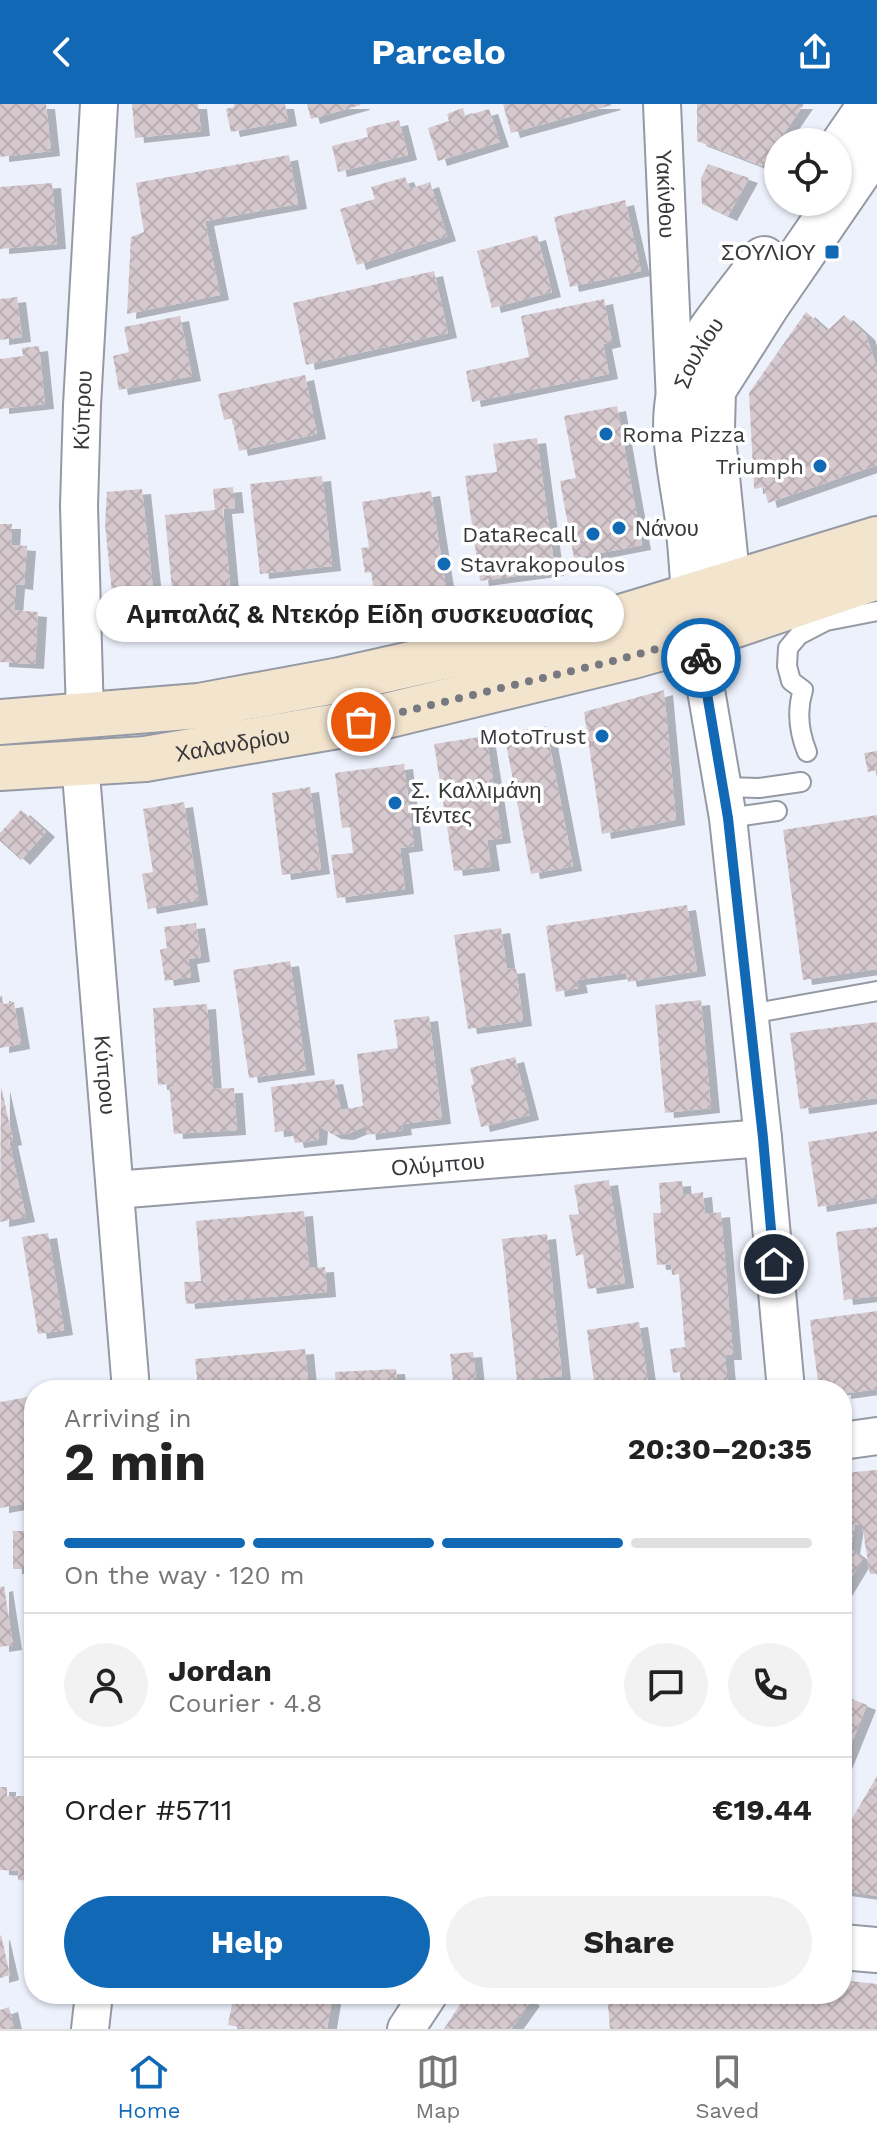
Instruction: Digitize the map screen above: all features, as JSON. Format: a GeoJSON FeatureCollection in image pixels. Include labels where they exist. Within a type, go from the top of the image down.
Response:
{"type":"FeatureCollection","features":[{"type":"Feature","properties":{"kind":"main road","name":"Χαλανδρίου"},"geometry":{"type":"LineString","coordinates":[[0,768],[145,759],[361,722],[593,666],[877,539]]}},
{"type":"Feature","properties":{"kind":"main road","name":"Χαλανδρίου"},"geometry":{"type":"LineString","coordinates":[[0,722],[199,706],[340,680],[587,625],[713,611],[813,612],[877,577]]}},
{"type":"Feature","properties":{"kind":"street","name":"Κύπρου"},"geometry":{"type":"LineString","coordinates":[[85,716],[79,506],[99,104]]}},
{"type":"Feature","properties":{"kind":"street","name":"Υακίνθου"},"geometry":{"type":"LineString","coordinates":[[662,104],[676,425]]}},
{"type":"Feature","properties":{"kind":"street"},"geometry":{"type":"LineString","coordinates":[[852,132],[871,104]]}},
{"type":"Feature","properties":{"kind":"street","name":"Σουλίου"},"geometry":{"type":"LineString","coordinates":[[785,1380],[763,1138],[726,802],[713,611],[713,390],[767,305],[877,145]]}},
{"type":"Feature","properties":{"kind":"street","name":"Σουλίου"},"geometry":{"type":"LineString","coordinates":[[713,611],[688,525],[676,425],[679,399],[687,371],[717,322],[742,292],[794,216]]}},
{"type":"Feature","properties":{"kind":"street"},"geometry":{"type":"LineString","coordinates":[[670,282],[676,298],[692,313],[717,322],[767,305]]}},
{"type":"Feature","properties":{"kind":"street","name":"Κύπρου"},"geometry":{"type":"LineString","coordinates":[[80,762],[130,1380]]}},
{"type":"Feature","properties":{"kind":"street","name":"Ολύμπου"},"geometry":{"type":"LineString","coordinates":[[115,1190],[763,1138]]}},
{"type":"Feature","properties":{"kind":"street"},"geometry":{"type":"LineString","coordinates":[[852,1440],[877,1436]]}},
{"type":"Feature","properties":{"kind":"street"},"geometry":{"type":"LineString","coordinates":[[852,1948],[877,1950]]}},
{"type":"Feature","properties":{"kind":"street"},"geometry":{"type":"LineString","coordinates":[[90,2029],[93,2004]]}},
{"type":"Feature","properties":{"kind":"street"},"geometry":{"type":"LineString","coordinates":[[406,2029],[422,2004]]}},
{"type":"Feature","properties":{"kind":"lane"},"geometry":{"type":"LineString","coordinates":[[807,752],[800,735],[798,705],[803,690],[791,681],[787,666],[788,648],[813,612],[877,611]]}},
{"type":"Feature","properties":{"kind":"lane"},"geometry":{"type":"LineString","coordinates":[[726,802],[759,788],[801,782]]}},
{"type":"Feature","properties":{"kind":"lane"},"geometry":{"type":"LineString","coordinates":[[726,802],[777,811]]}},
{"type":"Feature","properties":{"kind":"lane"},"geometry":{"type":"LineString","coordinates":[[750,1014],[877,991]]}},
{"type":"Feature","properties":{"kind":"building"},"geometry":{"type":"Polygon","coordinates":[[[0,104],[46,104],[51,151],[0,157],[0,104]]]}},
{"type":"Feature","properties":{"kind":"building"},"geometry":{"type":"Polygon","coordinates":[[[132,104],[198,104],[201,131],[135,138],[132,104]]]}},
{"type":"Feature","properties":{"kind":"building"},"geometry":{"type":"Polygon","coordinates":[[[234,104],[285,104],[288,121],[231,132],[226,109],[234,107],[234,104]]]}},
{"type":"Feature","properties":{"kind":"building"},"geometry":{"type":"Polygon","coordinates":[[[307,104],[360,104],[361,105],[311,119],[307,104]]]}},
{"type":"Feature","properties":{"kind":"building"},"geometry":{"type":"Polygon","coordinates":[[[503,104],[611,104],[612,105],[511,133],[503,104]]]}},
{"type":"Feature","properties":{"kind":"building"},"geometry":{"type":"Polygon","coordinates":[[[697,104],[804,104],[788,128],[764,128],[762,166],[697,141],[697,104]]]}},
{"type":"Feature","properties":{"kind":"building"},"geometry":{"type":"Polygon","coordinates":[[[463,108],[465,116],[489,109],[500,142],[438,161],[428,128],[449,121],[447,114],[463,108]]]}},
{"type":"Feature","properties":{"kind":"building"},"geometry":{"type":"Polygon","coordinates":[[[399,120],[408,155],[338,172],[332,146],[368,137],[366,128],[399,120]]]}},
{"type":"Feature","properties":{"kind":"building"},"geometry":{"type":"Polygon","coordinates":[[[289,155],[298,204],[205,221],[220,295],[127,314],[131,237],[144,232],[136,183],[289,155]]]}},
{"type":"Feature","properties":{"kind":"building"},"geometry":{"type":"Polygon","coordinates":[[[708,164],[749,178],[728,216],[702,204],[701,178],[708,164]]]}},
{"type":"Feature","properties":{"kind":"building"},"geometry":{"type":"Polygon","coordinates":[[[405,177],[410,189],[430,182],[447,236],[357,265],[340,209],[375,199],[371,187],[405,177]]]}},
{"type":"Feature","properties":{"kind":"building"},"geometry":{"type":"Polygon","coordinates":[[[52,183],[57,244],[0,249],[0,187],[52,183]]]}},
{"type":"Feature","properties":{"kind":"building"},"geometry":{"type":"Polygon","coordinates":[[[625,200],[641,271],[570,287],[554,217],[625,200]]]}},
{"type":"Feature","properties":{"kind":"building"},"geometry":{"type":"Polygon","coordinates":[[[537,235],[552,292],[492,308],[477,251],[537,235]]]}},
{"type":"Feature","properties":{"kind":"building"},"geometry":{"type":"Polygon","coordinates":[[[434,271],[448,333],[306,365],[293,303],[434,271]]]}},
{"type":"Feature","properties":{"kind":"building"},"geometry":{"type":"Polygon","coordinates":[[[17,297],[22,337],[0,340],[0,299],[17,297]]]}},
{"type":"Feature","properties":{"kind":"building"},"geometry":{"type":"Polygon","coordinates":[[[604,299],[612,342],[603,344],[609,374],[472,402],[466,371],[529,357],[521,316],[604,299]]]}},
{"type":"Feature","properties":{"kind":"building"},"geometry":{"type":"Polygon","coordinates":[[[806,312],[827,331],[844,315],[866,335],[877,368],[877,465],[768,503],[764,487],[754,489],[749,393],[806,312]]]}},
{"type":"Feature","properties":{"kind":"building"},"geometry":{"type":"Polygon","coordinates":[[[180,316],[192,376],[119,390],[113,356],[129,352],[124,327],[180,316]]]}},
{"type":"Feature","properties":{"kind":"building"},"geometry":{"type":"Polygon","coordinates":[[[39,346],[45,404],[0,409],[0,359],[23,356],[22,348],[39,346]]]}},
{"type":"Feature","properties":{"kind":"building"},"geometry":{"type":"Polygon","coordinates":[[[305,375],[317,434],[239,451],[232,418],[224,420],[218,394],[305,375]]]}},
{"type":"Feature","properties":{"kind":"building"},"geometry":{"type":"Polygon","coordinates":[[[617,406],[642,545],[574,558],[560,481],[576,478],[564,416],[617,406]]]}},
{"type":"Feature","properties":{"kind":"building"},"geometry":{"type":"Polygon","coordinates":[[[537,438],[555,571],[480,581],[465,476],[497,472],[493,444],[537,438]]]}},
{"type":"Feature","properties":{"kind":"building"},"geometry":{"type":"Polygon","coordinates":[[[322,476],[332,566],[260,574],[250,484],[322,476]]]}},
{"type":"Feature","properties":{"kind":"building"},"geometry":{"type":"Polygon","coordinates":[[[233,487],[235,508],[223,509],[234,628],[176,633],[165,515],[215,510],[213,489],[233,487]]]}},
{"type":"Feature","properties":{"kind":"building"},"geometry":{"type":"Polygon","coordinates":[[[142,489],[154,598],[113,603],[105,524],[107,492],[142,489]]]}},
{"type":"Feature","properties":{"kind":"building"},"geometry":{"type":"Polygon","coordinates":[[[431,491],[447,595],[376,606],[371,572],[365,573],[361,548],[369,547],[362,502],[431,491]]]}},
{"type":"Feature","properties":{"kind":"building"},"geometry":{"type":"Polygon","coordinates":[[[0,524],[12,524],[11,545],[27,546],[24,585],[16,584],[14,610],[38,612],[35,664],[0,662],[0,524]]]}},
{"type":"Feature","properties":{"kind":"building"},"geometry":{"type":"Polygon","coordinates":[[[664,690],[676,820],[602,834],[584,712],[664,690]]]}},
{"type":"Feature","properties":{"kind":"building"},"geometry":{"type":"Polygon","coordinates":[[[546,726],[573,866],[531,874],[504,733],[546,726]]]}},
{"type":"Feature","properties":{"kind":"building"},"geometry":{"type":"Polygon","coordinates":[[[486,736],[502,838],[487,840],[491,866],[454,871],[434,744],[486,736]]]}},
{"type":"Feature","properties":{"kind":"building"},"geometry":{"type":"Polygon","coordinates":[[[877,751],[877,770],[868,772],[864,753],[877,751]]]}},
{"type":"Feature","properties":{"kind":"building"},"geometry":{"type":"Polygon","coordinates":[[[404,764],[414,846],[400,848],[405,889],[337,898],[331,855],[353,853],[350,827],[342,828],[335,773],[404,764]]]}},
{"type":"Feature","properties":{"kind":"building"},"geometry":{"type":"Polygon","coordinates":[[[310,787],[321,869],[282,875],[272,793],[310,787]]]}},
{"type":"Feature","properties":{"kind":"building"},"geometry":{"type":"Polygon","coordinates":[[[184,802],[199,900],[148,909],[142,874],[153,872],[143,809],[184,802]]]}},
{"type":"Feature","properties":{"kind":"building"},"geometry":{"type":"Polygon","coordinates":[[[21,810],[46,832],[21,860],[0,841],[0,833],[21,810]]]}},
{"type":"Feature","properties":{"kind":"building"},"geometry":{"type":"Polygon","coordinates":[[[877,815],[877,969],[803,980],[783,830],[877,815]]]}},
{"type":"Feature","properties":{"kind":"building"},"geometry":{"type":"Polygon","coordinates":[[[687,905],[697,971],[628,982],[626,973],[577,980],[579,988],[556,992],[546,926],[687,905]]]}},
{"type":"Feature","properties":{"kind":"building"},"geometry":{"type":"Polygon","coordinates":[[[196,923],[201,957],[188,959],[191,977],[165,981],[160,950],[167,948],[164,927],[196,923]]]}},
{"type":"Feature","properties":{"kind":"building"},"geometry":{"type":"Polygon","coordinates":[[[501,928],[507,969],[516,968],[523,1021],[468,1029],[454,935],[501,928]]]}},
{"type":"Feature","properties":{"kind":"building"},"geometry":{"type":"Polygon","coordinates":[[[290,961],[306,1070],[249,1078],[233,970],[290,961]]]}},
{"type":"Feature","properties":{"kind":"building"},"geometry":{"type":"Polygon","coordinates":[[[0,996],[3,1004],[14,1002],[21,1044],[0,1048],[0,996]]]}},
{"type":"Feature","properties":{"kind":"building"},"geometry":{"type":"Polygon","coordinates":[[[701,1000],[711,1108],[665,1113],[655,1005],[701,1000]]]}},
{"type":"Feature","properties":{"kind":"building"},"geometry":{"type":"Polygon","coordinates":[[[207,1004],[213,1089],[234,1088],[237,1130],[174,1134],[169,1084],[158,1085],[153,1008],[207,1004]]]}},
{"type":"Feature","properties":{"kind":"building"},"geometry":{"type":"Polygon","coordinates":[[[429,1016],[442,1119],[402,1124],[403,1130],[367,1135],[366,1126],[345,1135],[332,1134],[319,1126],[318,1140],[295,1143],[292,1130],[275,1132],[271,1087],[334,1079],[341,1110],[363,1106],[357,1054],[398,1048],[394,1020],[429,1016]]]}},
{"type":"Feature","properties":{"kind":"building"},"geometry":{"type":"Polygon","coordinates":[[[877,1022],[877,1098],[800,1109],[790,1033],[877,1022]]]}},
{"type":"Feature","properties":{"kind":"building"},"geometry":{"type":"Polygon","coordinates":[[[515,1057],[530,1115],[481,1127],[470,1068],[515,1057]]]}},
{"type":"Feature","properties":{"kind":"building"},"geometry":{"type":"Polygon","coordinates":[[[1,1086],[13,1140],[9,1141],[26,1217],[0,1222],[1,1086]]]}},
{"type":"Feature","properties":{"kind":"building"},"geometry":{"type":"Polygon","coordinates":[[[877,1131],[877,1197],[818,1207],[808,1142],[877,1131]]]}},
{"type":"Feature","properties":{"kind":"building"},"geometry":{"type":"Polygon","coordinates":[[[609,1180],[625,1283],[588,1289],[583,1254],[576,1256],[569,1215],[579,1214],[574,1185],[609,1180]]]}},
{"type":"Feature","properties":{"kind":"building"},"geometry":{"type":"Polygon","coordinates":[[[682,1181],[683,1195],[703,1192],[705,1214],[721,1212],[733,1355],[725,1355],[727,1380],[680,1380],[680,1372],[673,1373],[670,1349],[685,1347],[679,1274],[672,1275],[671,1264],[657,1265],[653,1213],[661,1213],[659,1183],[682,1181]]]}},
{"type":"Feature","properties":{"kind":"building"},"geometry":{"type":"Polygon","coordinates":[[[304,1211],[309,1268],[325,1267],[327,1292],[186,1304],[184,1282],[201,1281],[196,1221],[304,1211]]]}},
{"type":"Feature","properties":{"kind":"building"},"geometry":{"type":"Polygon","coordinates":[[[877,1227],[877,1296],[844,1300],[836,1232],[877,1227]]]}},
{"type":"Feature","properties":{"kind":"building"},"geometry":{"type":"Polygon","coordinates":[[[48,1233],[64,1330],[38,1334],[22,1237],[48,1233]]]}},
{"type":"Feature","properties":{"kind":"building"},"geometry":{"type":"Polygon","coordinates":[[[547,1234],[562,1376],[517,1380],[502,1239],[547,1234]]]}},
{"type":"Feature","properties":{"kind":"building"},"geometry":{"type":"Polygon","coordinates":[[[877,1311],[877,1389],[852,1393],[852,1380],[818,1380],[810,1320],[877,1311]]]}},
{"type":"Feature","properties":{"kind":"building"},"geometry":{"type":"Polygon","coordinates":[[[639,1322],[648,1380],[594,1380],[587,1330],[639,1322]]]}},
{"type":"Feature","properties":{"kind":"building"},"geometry":{"type":"Polygon","coordinates":[[[305,1349],[308,1380],[197,1380],[195,1359],[305,1349]]]}},
{"type":"Feature","properties":{"kind":"building"},"geometry":{"type":"Polygon","coordinates":[[[473,1352],[476,1380],[453,1380],[450,1354],[473,1352]]]}},
{"type":"Feature","properties":{"kind":"building"},"geometry":{"type":"Polygon","coordinates":[[[396,1369],[397,1380],[335,1380],[335,1372],[396,1369]]]}},
{"type":"Feature","properties":{"kind":"building"},"geometry":{"type":"Polygon","coordinates":[[[24,1398],[24,1504],[0,1508],[0,1402],[24,1398]]]}},
{"type":"Feature","properties":{"kind":"building"},"geometry":{"type":"Polygon","coordinates":[[[877,1470],[877,1574],[870,1574],[862,1525],[855,1525],[852,1543],[852,1472],[877,1470]]]}},
{"type":"Feature","properties":{"kind":"building"},"geometry":{"type":"Polygon","coordinates":[[[13,1531],[24,1531],[24,1569],[13,1569],[13,1531]]]}},
{"type":"Feature","properties":{"kind":"building"},"geometry":{"type":"Polygon","coordinates":[[[852,1550],[863,1558],[852,1576],[852,1550]]]}},
{"type":"Feature","properties":{"kind":"building"},"geometry":{"type":"Polygon","coordinates":[[[4,1586],[13,1645],[0,1647],[0,1587],[4,1586]]]}},
{"type":"Feature","properties":{"kind":"building"},"geometry":{"type":"Polygon","coordinates":[[[852,1699],[867,1705],[852,1742],[852,1699]]]}},
{"type":"Feature","properties":{"kind":"building"},"geometry":{"type":"Polygon","coordinates":[[[877,1776],[877,1896],[852,1892],[852,1819],[877,1776]]]}},
{"type":"Feature","properties":{"kind":"building"},"geometry":{"type":"Polygon","coordinates":[[[0,1787],[7,1787],[7,1796],[24,1796],[24,1880],[18,1880],[18,1871],[0,1870],[0,1787]]]}},
{"type":"Feature","properties":{"kind":"building"},"geometry":{"type":"Polygon","coordinates":[[[0,1936],[10,1975],[0,1978],[0,1936]]]}},
{"type":"Feature","properties":{"kind":"building"},"geometry":{"type":"Polygon","coordinates":[[[852,1981],[877,1984],[877,2029],[610,2029],[608,2004],[852,2004],[852,1981]]]}},
{"type":"Feature","properties":{"kind":"building"},"geometry":{"type":"Polygon","coordinates":[[[232,2004],[331,2004],[327,2029],[250,2029],[228,2025],[232,2004]]]}},
{"type":"Feature","properties":{"kind":"building"},"geometry":{"type":"Polygon","coordinates":[[[460,2004],[529,2004],[511,2029],[444,2029],[460,2004]]]}},
{"type":"Feature","properties":{"kind":"building"},"geometry":{"type":"Polygon","coordinates":[[[9,2007],[14,2029],[0,2029],[0,2010],[9,2007]]]}},
{"type":"Feature","properties":{"kind":"way so far"},"geometry":{"type":"LineString","coordinates":[[361,722],[697,638],[701,658]]}},
{"type":"Feature","properties":{"kind":"place","name":"ΣΟΥΛΙΟΥ"},"geometry":{"type":"Point","coordinates":[832,252]}},
{"type":"Feature","properties":{"kind":"place","name":"Roma Pizza"},"geometry":{"type":"Point","coordinates":[606,434]}},
{"type":"Feature","properties":{"kind":"place","name":"Triumph"},"geometry":{"type":"Point","coordinates":[820,466]}},
{"type":"Feature","properties":{"kind":"place","name":"Νάνου"},"geometry":{"type":"Point","coordinates":[619,528]}},
{"type":"Feature","properties":{"kind":"place","name":"DataRecall"},"geometry":{"type":"Point","coordinates":[593,534]}},
{"type":"Feature","properties":{"kind":"place","name":"Stavrakopoulos"},"geometry":{"type":"Point","coordinates":[444,564]}},
{"type":"Feature","properties":{"kind":"place","name":"Αμπαλάζ & Ντεκόρ Είδη συσκευασίας"},"geometry":{"type":"Point","coordinates":[361,722]}},
{"type":"Feature","properties":{"kind":"place","name":"MotoTrust"},"geometry":{"type":"Point","coordinates":[602,736]}},
{"type":"Feature","properties":{"kind":"place","name":"Σ. Καλλιμάνη Τέντες"},"geometry":{"type":"Point","coordinates":[395,803]}},
{"type":"Feature","properties":{"kind":"route"},"geometry":{"type":"LineString","coordinates":[[701,658],[728,818],[774,1264]]}}]}
